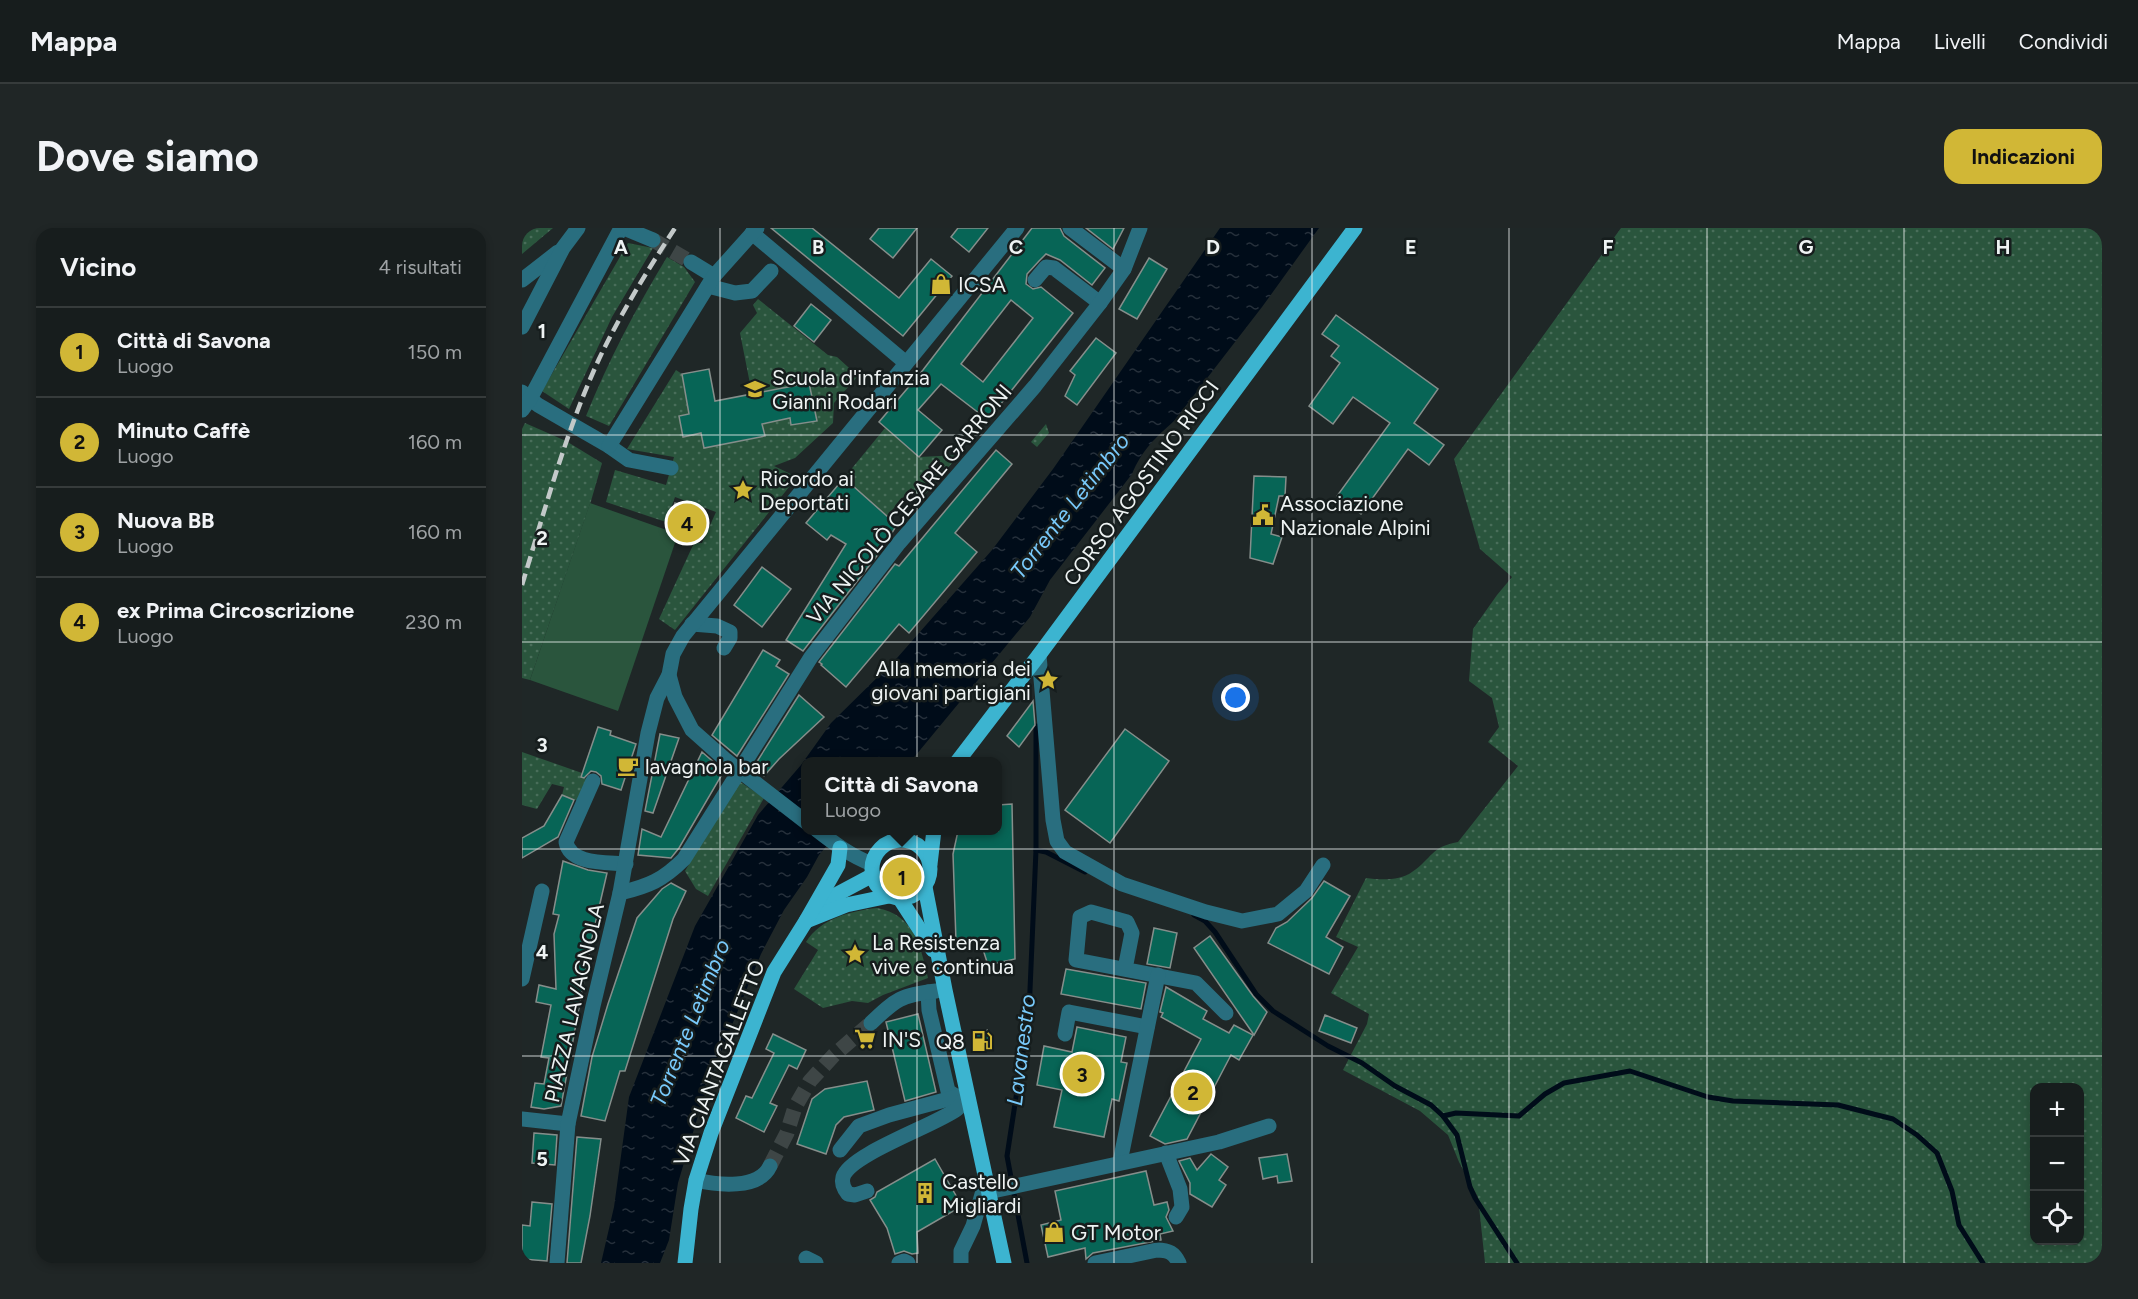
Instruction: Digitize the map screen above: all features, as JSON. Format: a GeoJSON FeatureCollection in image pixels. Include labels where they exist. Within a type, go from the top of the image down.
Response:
{"type":"FeatureCollection","features":[{"type":"Feature","properties":{"kind":"main road","name":"CORSO AGOSTINO RICCI"},"geometry":{"type":"LineString","coordinates":[[961,757],[1355,228]]}},
{"type":"Feature","properties":{"kind":"main road"},"geometry":{"type":"LineString","coordinates":[[933,835],[930,874],[925,887],[962,1096],[991,1187],[1004,1263]]}},
{"type":"Feature","properties":{"kind":"main road"},"geometry":{"type":"LineString","coordinates":[[930,867],[928,858],[915,843],[899,836],[880,849],[872,870],[876,884],[895,897],[939,961]]}},
{"type":"Feature","properties":{"kind":"main road","name":"VIA CIANTAGALLETTO"},"geometry":{"type":"LineString","coordinates":[[686,1263],[696,1180],[711,1133],[774,972],[838,865],[836,845]]}},
{"type":"Feature","properties":{"kind":"main road","name":"VIA CIANTAGALLETTO"},"geometry":{"type":"LineString","coordinates":[[806,921],[828,899],[872,870]]}},
{"type":"Feature","properties":{"kind":"main road"},"geometry":{"type":"LineString","coordinates":[[806,921],[854,903],[909,897],[925,887]]}},
{"type":"Feature","properties":{"kind":"street"},"geometry":{"type":"LineString","coordinates":[[522,327],[563,248],[578,228]]}},
{"type":"Feature","properties":{"kind":"street"},"geometry":{"type":"LineString","coordinates":[[653,240],[623,228],[525,400],[609,446],[629,460],[671,468]]}},
{"type":"Feature","properties":{"kind":"street","name":"PIAZZA LAVAGNOLA"},"geometry":{"type":"LineString","coordinates":[[557,1263],[568,1124],[626,864],[648,734],[657,698],[669,675],[673,654],[704,625],[906,363],[1017,228]]}},
{"type":"Feature","properties":{"kind":"street"},"geometry":{"type":"LineString","coordinates":[[1070,228],[1125,269]]}},
{"type":"Feature","properties":{"kind":"street","name":"VIA NICOLÒ CESARE GARRONI"},"geometry":{"type":"LineString","coordinates":[[620,892],[645,887],[668,875],[684,859],[811,657],[886,559],[1035,386],[1100,303],[1125,269],[1140,228]]}},
{"type":"Feature","properties":{"kind":"street"},"geometry":{"type":"LineString","coordinates":[[609,446],[711,281],[741,244],[749,230],[906,363]]}},
{"type":"Feature","properties":{"kind":"street"},"geometry":{"type":"LineString","coordinates":[[522,280],[563,248]]}},
{"type":"Feature","properties":{"kind":"street"},"geometry":{"type":"LineString","coordinates":[[691,262],[711,281],[735,293],[752,291],[771,271]]}},
{"type":"Feature","properties":{"kind":"street"},"geometry":{"type":"LineString","coordinates":[[1035,280],[1046,267],[1054,268],[1100,303]]}},
{"type":"Feature","properties":{"kind":"street"},"geometry":{"type":"LineString","coordinates":[[704,625],[730,632],[730,638],[724,648]]}},
{"type":"Feature","properties":{"kind":"street"},"geometry":{"type":"LineString","coordinates":[[1039,655],[1053,820],[1057,841],[1065,852],[1122,884],[1206,912],[1242,921],[1278,914],[1306,891],[1323,865]]}},
{"type":"Feature","properties":{"kind":"street"},"geometry":{"type":"LineString","coordinates":[[669,675],[675,697],[692,730],[801,818]]}},
{"type":"Feature","properties":{"kind":"street"},"geometry":{"type":"LineString","coordinates":[[593,781],[566,846],[571,854],[578,858],[626,864]]}},
{"type":"Feature","properties":{"kind":"street"},"geometry":{"type":"LineString","coordinates":[[822,835],[872,870]]}},
{"type":"Feature","properties":{"kind":"street"},"geometry":{"type":"LineString","coordinates":[[522,979],[542,891]]}},
{"type":"Feature","properties":{"kind":"street"},"geometry":{"type":"LineString","coordinates":[[1125,969],[1132,933],[1127,922],[1091,912],[1080,917],[1076,960],[1196,983],[1226,1013]]}},
{"type":"Feature","properties":{"kind":"street"},"geometry":{"type":"LineString","coordinates":[[1120,1162],[1158,975]]}},
{"type":"Feature","properties":{"kind":"street"},"geometry":{"type":"LineString","coordinates":[[871,1023],[889,1006],[906,995],[945,990]]}},
{"type":"Feature","properties":{"kind":"street"},"geometry":{"type":"LineString","coordinates":[[928,992],[929,1010],[948,1091],[962,1096]]}},
{"type":"Feature","properties":{"kind":"street"},"geometry":{"type":"LineString","coordinates":[[1065,1034],[1069,1012],[1147,1027]]}},
{"type":"Feature","properties":{"kind":"street"},"geometry":{"type":"LineString","coordinates":[[840,1150],[859,1126],[890,1115],[962,1096]]}},
{"type":"Feature","properties":{"kind":"street"},"geometry":{"type":"LineString","coordinates":[[867,1191],[855,1195],[848,1194],[843,1183],[846,1171],[870,1153],[958,1108],[962,1096]]}},
{"type":"Feature","properties":{"kind":"street"},"geometry":{"type":"LineString","coordinates":[[522,1119],[568,1124]]}},
{"type":"Feature","properties":{"kind":"street"},"geometry":{"type":"LineString","coordinates":[[961,1263],[961,1251],[991,1187],[1035,1181],[1219,1142],[1269,1125]]}},
{"type":"Feature","properties":{"kind":"street"},"geometry":{"type":"LineString","coordinates":[[1166,1153],[1180,1189],[1182,1207],[1176,1217]]}},
{"type":"Feature","properties":{"kind":"street"},"geometry":{"type":"LineString","coordinates":[[696,1180],[711,1183],[751,1182],[767,1174],[770,1166]]}},
{"type":"Feature","properties":{"kind":"street"},"geometry":{"type":"LineString","coordinates":[[1095,1263],[1167,1250],[1174,1254],[1179,1263]]}},
{"type":"Feature","properties":{"kind":"street"},"geometry":{"type":"LineString","coordinates":[[899,1263],[904,1261],[908,1263]]}},
{"type":"Feature","properties":{"kind":"green space"},"geometry":{"type":"Polygon","coordinates":[[[522,228],[553,228],[522,254],[522,228]]]}},
{"type":"Feature","properties":{"kind":"green space"},"geometry":{"type":"Polygon","coordinates":[[[1621,228],[2102,228],[2102,1263],[1485,1263],[1478,1197],[1459,1162],[1448,1135],[1420,1111],[1343,1070],[1367,1024],[1369,1014],[1331,993],[1358,947],[1336,937],[1366,878],[1402,877],[1419,867],[1437,850],[1458,842],[1518,766],[1488,742],[1499,727],[1492,698],[1469,681],[1473,629],[1512,577],[1480,549],[1454,459],[1621,228]]]}},
{"type":"Feature","properties":{"kind":"green space"},"geometry":{"type":"Polygon","coordinates":[[[628,243],[653,248],[612,317],[569,409],[542,391],[628,243]]]}},
{"type":"Feature","properties":{"kind":"green space"},"geometry":{"type":"Polygon","coordinates":[[[667,257],[684,267],[695,282],[609,426],[586,416],[623,335],[667,257]]]}},
{"type":"Feature","properties":{"kind":"green space"},"geometry":{"type":"Polygon","coordinates":[[[758,299],[828,355],[837,357],[858,376],[834,403],[833,423],[795,458],[774,466],[797,477],[675,630],[659,619],[694,543],[702,543],[716,512],[675,497],[666,522],[606,502],[615,470],[666,485],[674,457],[627,449],[676,370],[682,374],[689,414],[679,416],[683,437],[701,433],[765,435],[762,424],[790,418],[792,425],[817,420],[809,383],[752,394],[740,333],[757,313],[753,305],[758,299]]]}},
{"type":"Feature","properties":{"kind":"green space"},"geometry":{"type":"Polygon","coordinates":[[[525,423],[566,441],[602,463],[530,680],[522,678],[522,429],[525,423]]]}},
{"type":"Feature","properties":{"kind":"green space"},"geometry":{"type":"Polygon","coordinates":[[[1046,424],[1049,433],[1037,447],[1031,442],[1046,424]]]}},
{"type":"Feature","properties":{"kind":"green space"},"geometry":{"type":"Polygon","coordinates":[[[885,428],[919,457],[959,455],[922,498],[911,488],[887,516],[844,478],[885,428]]]}},
{"type":"Feature","properties":{"kind":"green space"},"geometry":{"type":"Polygon","coordinates":[[[590,503],[678,534],[618,711],[530,680],[590,503]]]}},
{"type":"Feature","properties":{"kind":"green space"},"geometry":{"type":"Polygon","coordinates":[[[522,752],[582,773],[581,777],[590,780],[581,802],[562,795],[564,787],[552,784],[537,809],[522,805],[522,752]]]}},
{"type":"Feature","properties":{"kind":"green space"},"geometry":{"type":"Polygon","coordinates":[[[739,781],[764,798],[708,896],[696,889],[685,871],[739,781]]]}},
{"type":"Feature","properties":{"kind":"green space"},"geometry":{"type":"Polygon","coordinates":[[[900,859],[908,862],[911,870],[908,878],[900,881],[892,878],[889,870],[892,862],[900,859]]]}},
{"type":"Feature","properties":{"kind":"green space"},"geometry":{"type":"Polygon","coordinates":[[[877,908],[889,911],[907,924],[918,943],[928,978],[868,1003],[852,1001],[823,1008],[794,989],[818,950],[806,942],[812,934],[837,917],[877,908]]]}},
{"type":"Feature","properties":{"kind":"water","name":"Torrente Letimbro"},"geometry":{"type":"Polygon","coordinates":[[[1220,228],[1319,228],[1262,307],[1174,421],[1145,451],[1132,474],[1050,580],[1030,617],[914,757],[807,757],[831,723],[897,658],[992,550],[1053,469],[1220,228]]]}},
{"type":"Feature","properties":{"kind":"water","name":"Torrente Letimbro"},"geometry":{"type":"Polygon","coordinates":[[[801,765],[801,835],[836,835],[819,855],[784,910],[761,954],[700,1109],[678,1183],[669,1240],[660,1263],[601,1263],[614,1207],[629,1097],[695,926],[758,815],[801,765]]]}},
{"type":"Feature","properties":{"kind":"building"},"geometry":{"type":"Polygon","coordinates":[[[771,228],[812,228],[899,298],[931,259],[952,276],[903,336],[771,228]]]}},
{"type":"Feature","properties":{"kind":"building"},"geometry":{"type":"Polygon","coordinates":[[[879,228],[917,228],[893,258],[870,239],[879,228]]]}},
{"type":"Feature","properties":{"kind":"building"},"geometry":{"type":"Polygon","coordinates":[[[958,228],[988,228],[969,252],[951,237],[958,228]]]}},
{"type":"Feature","properties":{"kind":"building"},"geometry":{"type":"Polygon","coordinates":[[[1032,228],[1060,228],[1064,236],[1105,268],[1092,285],[1060,260],[1046,254],[1039,261],[1027,274],[1026,284],[1033,289],[1041,287],[1073,313],[988,420],[941,384],[918,410],[942,430],[919,457],[879,422],[923,370],[1032,228]],[[1011,300],[961,364],[983,382],[1033,318],[1011,300]]]}},
{"type":"Feature","properties":{"kind":"building"},"geometry":{"type":"Polygon","coordinates":[[[1086,228],[1124,228],[1113,249],[1086,228]]]}},
{"type":"Feature","properties":{"kind":"building"},"geometry":{"type":"Polygon","coordinates":[[[1149,258],[1167,269],[1137,319],[1119,309],[1149,258]]]}},
{"type":"Feature","properties":{"kind":"building"},"geometry":{"type":"Polygon","coordinates":[[[811,304],[831,320],[814,342],[794,326],[811,304]]]}},
{"type":"Feature","properties":{"kind":"building"},"geometry":{"type":"Polygon","coordinates":[[[1336,315],[1438,389],[1414,423],[1444,445],[1429,465],[1408,449],[1361,514],[1337,496],[1390,423],[1353,397],[1333,424],[1309,406],[1340,363],[1331,356],[1339,346],[1322,334],[1336,315]]]}},
{"type":"Feature","properties":{"kind":"building"},"geometry":{"type":"Polygon","coordinates":[[[1096,338],[1116,353],[1077,405],[1065,396],[1075,375],[1070,371],[1096,338]]]}},
{"type":"Feature","properties":{"kind":"building"},"geometry":{"type":"Polygon","coordinates":[[[709,369],[715,401],[809,383],[817,421],[791,425],[790,418],[762,424],[765,436],[704,448],[701,433],[683,437],[679,416],[689,414],[682,374],[709,369]]]}},
{"type":"Feature","properties":{"kind":"building"},"geometry":{"type":"Polygon","coordinates":[[[996,450],[1012,464],[955,533],[977,552],[909,633],[899,624],[846,687],[819,662],[895,564],[899,566],[996,450]]]}},
{"type":"Feature","properties":{"kind":"building","name":"Associazione Nazionale Alpini"},"geometry":{"type":"Polygon","coordinates":[[[1254,476],[1286,477],[1285,496],[1279,496],[1271,534],[1282,537],[1273,564],[1250,558],[1254,476]]]}},
{"type":"Feature","properties":{"kind":"building"},"geometry":{"type":"Polygon","coordinates":[[[844,478],[897,525],[879,553],[803,651],[786,640],[846,544],[831,535],[827,540],[806,523],[844,478]]]}},
{"type":"Feature","properties":{"kind":"building"},"geometry":{"type":"Polygon","coordinates":[[[675,503],[695,509],[693,515],[707,519],[701,538],[667,526],[675,503]]]}},
{"type":"Feature","properties":{"kind":"building"},"geometry":{"type":"Polygon","coordinates":[[[762,567],[791,589],[762,627],[734,605],[762,567]]]}},
{"type":"Feature","properties":{"kind":"building"},"geometry":{"type":"Polygon","coordinates":[[[763,650],[780,660],[776,666],[789,674],[737,756],[712,735],[763,650]]]}},
{"type":"Feature","properties":{"kind":"building"},"geometry":{"type":"Polygon","coordinates":[[[799,695],[824,717],[764,776],[753,768],[799,695]]]}},
{"type":"Feature","properties":{"kind":"building"},"geometry":{"type":"Polygon","coordinates":[[[1033,701],[1035,725],[1019,747],[1007,736],[1033,701]]]}},
{"type":"Feature","properties":{"kind":"building"},"geometry":{"type":"Polygon","coordinates":[[[598,727],[611,731],[610,735],[636,744],[621,790],[602,784],[601,776],[596,772],[591,771],[584,778],[581,777],[598,727]]]}},
{"type":"Feature","properties":{"kind":"building"},"geometry":{"type":"Polygon","coordinates":[[[1125,729],[1169,761],[1110,843],[1065,810],[1125,729]]]}},
{"type":"Feature","properties":{"kind":"building"},"geometry":{"type":"Polygon","coordinates":[[[660,734],[679,738],[653,813],[645,811],[660,734]]]}},
{"type":"Feature","properties":{"kind":"building"},"geometry":{"type":"Polygon","coordinates":[[[702,752],[724,771],[679,848],[671,858],[638,855],[642,829],[661,837],[702,752]]]}},
{"type":"Feature","properties":{"kind":"building"},"geometry":{"type":"Polygon","coordinates":[[[562,795],[574,800],[558,837],[522,858],[522,838],[544,826],[562,795]]]}},
{"type":"Feature","properties":{"kind":"building"},"geometry":{"type":"Polygon","coordinates":[[[1012,804],[1015,959],[988,965],[980,940],[956,941],[953,854],[957,835],[1002,835],[1002,805],[1012,804]]]}},
{"type":"Feature","properties":{"kind":"building"},"geometry":{"type":"Polygon","coordinates":[[[563,861],[588,870],[607,873],[591,942],[561,1106],[544,1109],[531,1107],[535,1083],[544,1084],[549,1058],[541,1057],[551,1005],[536,1002],[539,985],[556,989],[554,934],[559,915],[553,914],[563,861]]]}},
{"type":"Feature","properties":{"kind":"building"},"geometry":{"type":"Polygon","coordinates":[[[1324,881],[1350,896],[1326,937],[1343,947],[1329,974],[1268,943],[1276,928],[1287,922],[1312,898],[1324,881]]]}},
{"type":"Feature","properties":{"kind":"building"},"geometry":{"type":"Polygon","coordinates":[[[671,883],[686,891],[673,919],[625,1071],[620,1071],[605,1121],[581,1116],[592,1057],[637,918],[662,889],[671,883]]]}},
{"type":"Feature","properties":{"kind":"building"},"geometry":{"type":"Polygon","coordinates":[[[1154,928],[1177,933],[1170,968],[1147,964],[1154,928]]]}},
{"type":"Feature","properties":{"kind":"building"},"geometry":{"type":"Polygon","coordinates":[[[1210,936],[1267,1012],[1254,1035],[1194,948],[1210,936]]]}},
{"type":"Feature","properties":{"kind":"building"},"geometry":{"type":"Polygon","coordinates":[[[1066,969],[1146,983],[1141,1009],[1061,994],[1066,969]]]}},
{"type":"Feature","properties":{"kind":"building"},"geometry":{"type":"Polygon","coordinates":[[[1166,987],[1207,1011],[1203,1019],[1229,1033],[1234,1025],[1253,1035],[1239,1060],[1231,1055],[1187,1139],[1165,1144],[1150,1136],[1201,1039],[1161,1017],[1163,1013],[1160,1012],[1166,987]]]}},
{"type":"Feature","properties":{"kind":"building"},"geometry":{"type":"Polygon","coordinates":[[[918,1014],[936,1092],[905,1101],[886,1022],[918,1014]]]}},
{"type":"Feature","properties":{"kind":"building"},"geometry":{"type":"Polygon","coordinates":[[[1325,1015],[1357,1028],[1351,1043],[1319,1031],[1325,1015]]]}},
{"type":"Feature","properties":{"kind":"building"},"geometry":{"type":"Polygon","coordinates":[[[1077,1027],[1126,1037],[1121,1062],[1127,1063],[1119,1101],[1112,1099],[1104,1137],[1054,1127],[1062,1090],[1037,1085],[1044,1046],[1072,1052],[1077,1027]]]}},
{"type":"Feature","properties":{"kind":"building"},"geometry":{"type":"Polygon","coordinates":[[[987,1030],[991,1049],[978,1052],[973,1033],[987,1030]]]}},
{"type":"Feature","properties":{"kind":"building"},"geometry":{"type":"Polygon","coordinates":[[[773,1034],[806,1050],[797,1069],[789,1065],[770,1103],[777,1106],[764,1132],[736,1118],[746,1096],[752,1098],[774,1053],[766,1049],[773,1034]]]}},
{"type":"Feature","properties":{"kind":"building"},"geometry":{"type":"Polygon","coordinates":[[[867,1081],[874,1110],[844,1117],[836,1125],[826,1154],[797,1144],[812,1099],[825,1089],[867,1081]]]}},
{"type":"Feature","properties":{"kind":"building"},"geometry":{"type":"Polygon","coordinates":[[[534,1133],[557,1135],[555,1165],[532,1163],[534,1133]]]}},
{"type":"Feature","properties":{"kind":"building"},"geometry":{"type":"Polygon","coordinates":[[[577,1137],[601,1139],[581,1263],[567,1263],[577,1137]]]}},
{"type":"Feature","properties":{"kind":"building"},"geometry":{"type":"Polygon","coordinates":[[[1211,1154],[1228,1167],[1219,1180],[1226,1185],[1212,1207],[1190,1194],[1190,1183],[1179,1161],[1190,1158],[1197,1170],[1211,1154]]]}},
{"type":"Feature","properties":{"kind":"building"},"geometry":{"type":"Polygon","coordinates":[[[1287,1154],[1292,1181],[1278,1183],[1277,1176],[1263,1179],[1259,1158],[1287,1154]]]}},
{"type":"Feature","properties":{"kind":"building","name":"Castello Migliardi"},"geometry":{"type":"Polygon","coordinates":[[[935,1159],[962,1206],[917,1232],[918,1253],[912,1254],[904,1251],[895,1254],[887,1228],[870,1200],[877,1192],[935,1159]]]}},
{"type":"Feature","properties":{"kind":"building"},"geometry":{"type":"Polygon","coordinates":[[[1146,1171],[1154,1205],[1167,1202],[1169,1210],[1166,1217],[1173,1231],[1160,1234],[1161,1240],[1093,1253],[1086,1259],[1085,1248],[1048,1257],[1041,1225],[1061,1220],[1055,1191],[1146,1171]]]}},
{"type":"Feature","properties":{"kind":"building"},"geometry":{"type":"Polygon","coordinates":[[[532,1202],[552,1204],[547,1261],[522,1259],[522,1225],[530,1226],[532,1202]]]}},
{"type":"Feature","properties":{"kind":"waterway","name":"Lavanestro"},"geometry":{"type":"LineString","coordinates":[[1027,1263],[1007,1156],[1029,1013],[1036,850],[1036,726]]}},
{"type":"Feature","properties":{"kind":"waterway"},"geometry":{"type":"LineString","coordinates":[[1036,850],[1046,852],[1085,872]]}},
{"type":"Feature","properties":{"kind":"waterway"},"geometry":{"type":"LineString","coordinates":[[1194,915],[1205,921],[1215,932],[1256,994],[1273,1011],[1328,1046],[1362,1063],[1395,1086],[1431,1105],[1443,1116],[1457,1135],[1475,1198],[1517,1263]]}},
{"type":"Feature","properties":{"kind":"waterway"},"geometry":{"type":"LineString","coordinates":[[1443,1116],[1456,1113],[1519,1116],[1545,1094],[1564,1083],[1630,1071],[1708,1097],[1733,1101],[1838,1105],[1893,1119],[1917,1135],[1937,1153],[1952,1191],[1959,1225],[1983,1263]]}},
{"type":"Feature","properties":{"kind":"tunnel"},"geometry":{"type":"LineString","coordinates":[[653,240],[691,262]]}},
{"type":"Feature","properties":{"kind":"tunnel"},"geometry":{"type":"LineString","coordinates":[[770,1166],[787,1133],[795,1107],[810,1081],[834,1055],[871,1023]]}},
{"type":"Feature","properties":{"kind":"railway"},"geometry":{"type":"LineString","coordinates":[[522,585],[557,470],[587,386],[625,309],[675,228]]}},
{"type":"Feature","properties":{"kind":"place","name":"ICSA"},"geometry":{"type":"Point","coordinates":[941,284]}},
{"type":"Feature","properties":{"kind":"place","name":"Scuola d'infanzia Gianni Rodari"},"geometry":{"type":"Point","coordinates":[755,389]}},
{"type":"Feature","properties":{"kind":"place","name":"Ricordo ai Deportati"},"geometry":{"type":"Point","coordinates":[743,490]}},
{"type":"Feature","properties":{"kind":"place","name":"Associazione Nazionale Alpini"},"geometry":{"type":"Point","coordinates":[1263,515]}},
{"type":"Feature","properties":{"kind":"place","name":"ex Prima Circoscrizione"},"geometry":{"type":"Point","coordinates":[687,523]}},
{"type":"Feature","properties":{"kind":"place","name":"Alla memoria dei giovani partigiani"},"geometry":{"type":"Point","coordinates":[1048,680]}},
{"type":"Feature","properties":{"kind":"place","name":"lavagnola bar"},"geometry":{"type":"Point","coordinates":[628,766]}},
{"type":"Feature","properties":{"kind":"place","name":"Città di Savona"},"geometry":{"type":"Point","coordinates":[902,877]}},
{"type":"Feature","properties":{"kind":"place","name":"La Resistenza vive e continua"},"geometry":{"type":"Point","coordinates":[855,954]}},
{"type":"Feature","properties":{"kind":"place","name":"IN'S"},"geometry":{"type":"Point","coordinates":[865,1039]}},
{"type":"Feature","properties":{"kind":"place","name":"Q8"},"geometry":{"type":"Point","coordinates":[982,1041]}},
{"type":"Feature","properties":{"kind":"place","name":"Nuova BB"},"geometry":{"type":"Point","coordinates":[1082,1074]}},
{"type":"Feature","properties":{"kind":"place","name":"Minuto Caffè"},"geometry":{"type":"Point","coordinates":[1193,1092]}},
{"type":"Feature","properties":{"kind":"place","name":"Castello Migliardi"},"geometry":{"type":"Point","coordinates":[925,1193]}},
{"type":"Feature","properties":{"kind":"place","name":"GT Motor"},"geometry":{"type":"Point","coordinates":[1054,1232]}}]}
